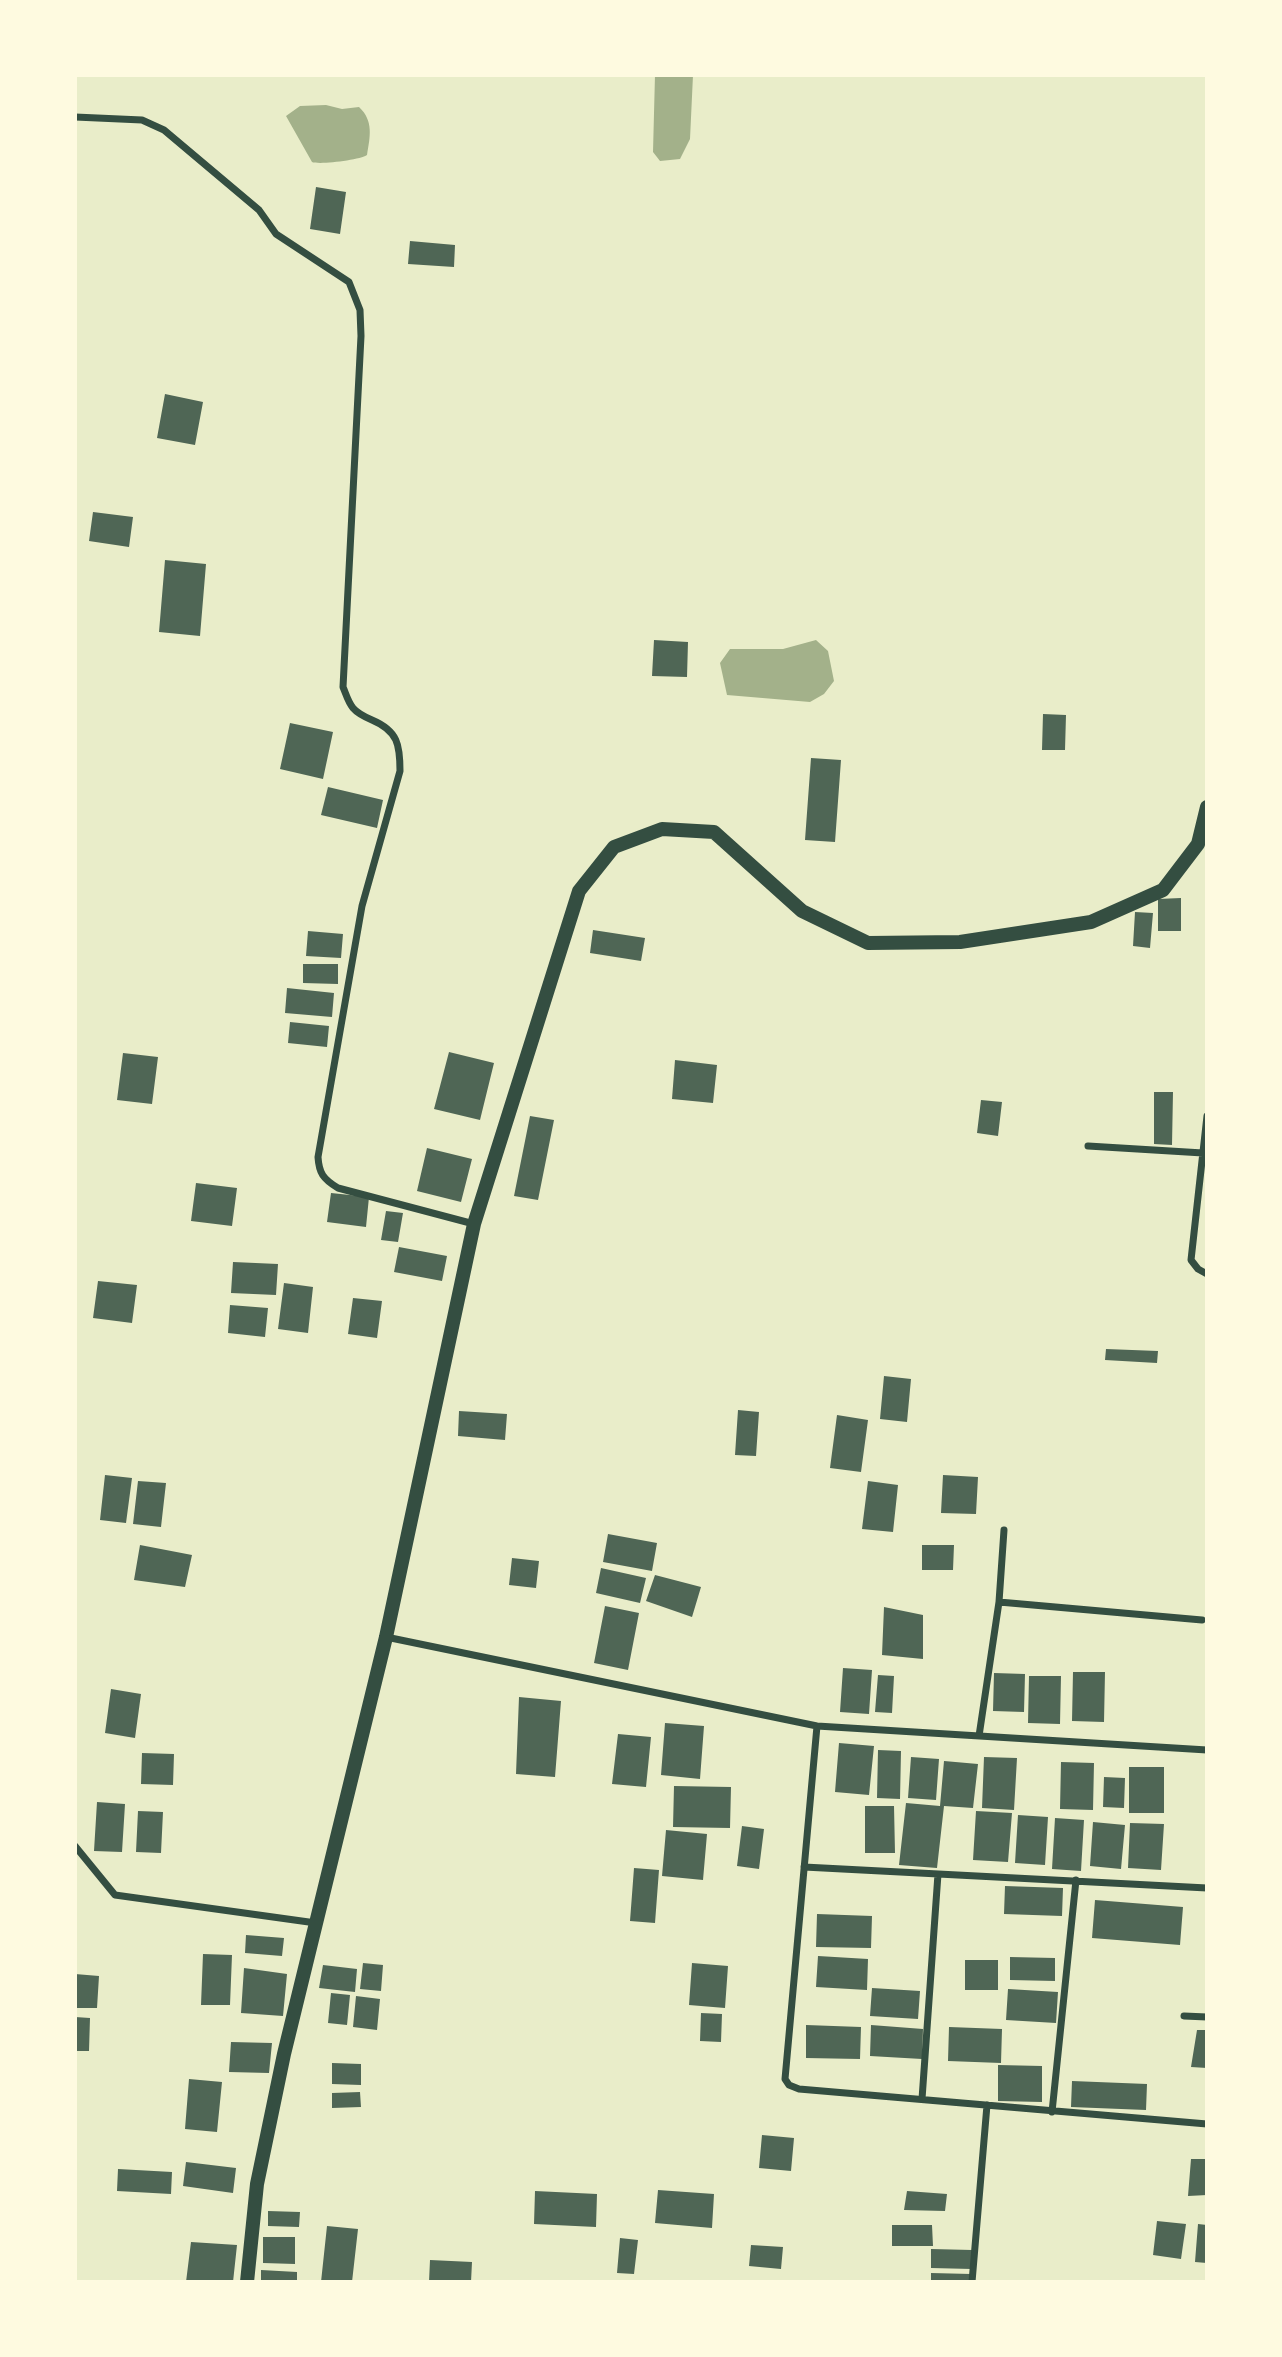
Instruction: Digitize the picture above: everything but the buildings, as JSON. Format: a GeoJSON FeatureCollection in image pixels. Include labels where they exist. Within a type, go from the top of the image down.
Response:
{"type":"FeatureCollection","features":[{"type":"Feature","properties":{"kind":"main road"},"geometry":{"type":"LineString","coordinates":[[247,2282],[257,2184],[284,2054],[386,1637],[474,1224],[579,891],[614,847],[662,829],[714,832],[802,911],[868,943],[960,942],[1091,922],[1163,890],[1198,844],[1207,807]]}},
{"type":"Feature","properties":{"kind":"street"},"geometry":{"type":"LineString","coordinates":[[75,117],[142,120],[164,130],[259,210],[276,234],[349,282],[360,310],[361,336],[343,687],[350,706],[360,714],[383,724],[396,737],[400,753],[400,771],[362,906],[318,1157],[319,1171],[326,1181],[338,1188],[474,1224]]}},
{"type":"Feature","properties":{"kind":"street"},"geometry":{"type":"LineString","coordinates":[[1207,1116],[1191,1260],[1198,1269],[1207,1273]]}},
{"type":"Feature","properties":{"kind":"street"},"geometry":{"type":"LineString","coordinates":[[1088,1146],[1203,1153]]}},
{"type":"Feature","properties":{"kind":"street"},"geometry":{"type":"LineString","coordinates":[[979,1736],[999,1602],[1004,1530]]}},
{"type":"Feature","properties":{"kind":"street"},"geometry":{"type":"LineString","coordinates":[[999,1602],[1202,1620]]}},
{"type":"Feature","properties":{"kind":"street"},"geometry":{"type":"LineString","coordinates":[[386,1637],[817,1726],[1207,1750]]}},
{"type":"Feature","properties":{"kind":"street"},"geometry":{"type":"LineString","coordinates":[[817,1726],[785,2079],[789,2085],[799,2089],[1207,2124]]}},
{"type":"Feature","properties":{"kind":"street"},"geometry":{"type":"LineString","coordinates":[[75,1846],[115,1895],[316,1923]]}},
{"type":"Feature","properties":{"kind":"street"},"geometry":{"type":"LineString","coordinates":[[804,1867],[1207,1888]]}},
{"type":"Feature","properties":{"kind":"street"},"geometry":{"type":"LineString","coordinates":[[922,2099],[938,1874]]}},
{"type":"Feature","properties":{"kind":"street"},"geometry":{"type":"LineString","coordinates":[[1052,2112],[1076,1880]]}},
{"type":"Feature","properties":{"kind":"street"},"geometry":{"type":"LineString","coordinates":[[1184,2016],[1207,2017]]}},
{"type":"Feature","properties":{"kind":"street"},"geometry":{"type":"LineString","coordinates":[[972,2282],[987,2105]]}},
{"type":"Feature","properties":{"kind":"shaded area"},"geometry":{"type":"Polygon","coordinates":[[[655,75],[693,75],[690,139],[680,159],[660,161],[653,152],[655,75]]]}},
{"type":"Feature","properties":{"kind":"shaded area"},"geometry":{"type":"Polygon","coordinates":[[[326,105],[342,109],[359,107],[364,112],[370,130],[367,155],[340,162],[312,162],[286,116],[300,106],[326,105]]]}},
{"type":"Feature","properties":{"kind":"shaded area"},"geometry":{"type":"Polygon","coordinates":[[[816,640],[828,651],[834,681],[824,694],[810,702],[727,695],[720,663],[730,649],[783,649],[816,640]]]}}]}
